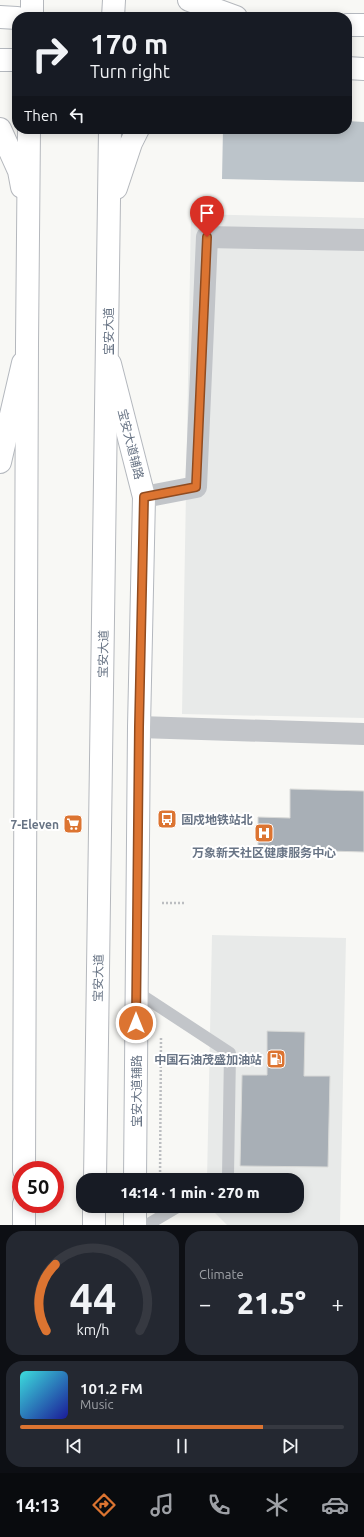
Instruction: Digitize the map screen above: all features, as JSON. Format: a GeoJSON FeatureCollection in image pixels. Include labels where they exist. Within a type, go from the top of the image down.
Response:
{"type":"FeatureCollection","features":[{"type":"Feature","properties":{"kind":"main road"},"geometry":{"type":"LineString","coordinates":[[32,0],[32,12]]}},
{"type":"Feature","properties":{"kind":"main road"},"geometry":{"type":"LineString","coordinates":[[113,12],[114,0]]}},
{"type":"Feature","properties":{"kind":"main road"},"geometry":{"type":"LineString","coordinates":[[189,0],[222,12]]}},
{"type":"Feature","properties":{"kind":"main road"},"geometry":{"type":"LineString","coordinates":[[0,17],[12,18]]}},
{"type":"Feature","properties":{"kind":"main road"},"geometry":{"type":"LineString","coordinates":[[352,25],[364,25]]}},
{"type":"Feature","properties":{"kind":"main road"},"geometry":{"type":"LineString","coordinates":[[0,60],[12,60]]}},
{"type":"Feature","properties":{"kind":"main road"},"geometry":{"type":"LineString","coordinates":[[352,68],[364,69]]}},
{"type":"Feature","properties":{"kind":"main road"},"geometry":{"type":"LineString","coordinates":[[0,129],[19,171],[28,219]]}},
{"type":"Feature","properties":{"kind":"main road"},"geometry":{"type":"LineString","coordinates":[[24,1161],[27,344],[30,134]]}},
{"type":"Feature","properties":{"kind":"main road","name":"宝安大道"},"geometry":{"type":"LineString","coordinates":[[95,1173],[108,358],[110,134]]}},
{"type":"Feature","properties":{"kind":"main road"},"geometry":{"type":"LineString","coordinates":[[108,220],[121,171],[136,134]]}},
{"type":"Feature","properties":{"kind":"main road"},"geometry":{"type":"LineString","coordinates":[[0,462],[27,344]]}},
{"type":"Feature","properties":{"kind":"main road","name":"宝安大道辅路"},"geometry":{"type":"LineString","coordinates":[[108,358],[144,497],[139,727],[135,1173]]}},
{"type":"Feature","properties":{"kind":"main road"},"geometry":{"type":"LineString","coordinates":[[24,1213],[24,1225]]}},
{"type":"Feature","properties":{"kind":"main road"},"geometry":{"type":"LineString","coordinates":[[94,1213],[94,1225]]}},
{"type":"Feature","properties":{"kind":"main road"},"geometry":{"type":"LineString","coordinates":[[135,1213],[135,1225]]}},
{"type":"Feature","properties":{"kind":"street"},"geometry":{"type":"LineString","coordinates":[[144,497],[196,487],[207,237],[364,240]]}},
{"type":"Feature","properties":{"kind":"street"},"geometry":{"type":"LineString","coordinates":[[139,727],[364,734]]}},
{"type":"Feature","properties":{"kind":"lane"},"geometry":{"type":"LineString","coordinates":[[137,992],[230,1053],[228,1173]]}},
{"type":"Feature","properties":{"kind":"lane"},"geometry":{"type":"LineString","coordinates":[[147,1225],[167,1213]]}},
{"type":"Feature","properties":{"kind":"path"},"geometry":{"type":"LineString","coordinates":[[162,903],[184,903]]}},
{"type":"Feature","properties":{"kind":"path"},"geometry":{"type":"LineString","coordinates":[[160,1173],[161,1037]]}},
{"type":"Feature","properties":{"kind":"shaded area"},"geometry":{"type":"Polygon","coordinates":[[[352,121],[364,122],[364,182],[222,179],[223,134],[352,134],[352,121]]]}},
{"type":"Feature","properties":{"kind":"shaded area"},"geometry":{"type":"Polygon","coordinates":[[[191,214],[364,218],[364,718],[182,714],[191,214]]]}},
{"type":"Feature","properties":{"kind":"shaded area","name":"中国石油茂盛加油站"},"geometry":{"type":"Polygon","coordinates":[[[212,935],[346,938],[340,1225],[227,1225],[215,1213],[304,1213],[304,1173],[207,1173],[212,935]]]}},
{"type":"Feature","properties":{"kind":"building"},"geometry":{"type":"Polygon","coordinates":[[[290,789],[364,791],[364,852],[258,849],[258,817],[290,818],[290,789]]]}},
{"type":"Feature","properties":{"kind":"building"},"geometry":{"type":"Polygon","coordinates":[[[267,1031],[305,1032],[304,1076],[330,1076],[328,1167],[240,1166],[242,1075],[267,1075],[267,1031]]]}},
{"type":"Feature","properties":{"kind":"place","name":"固戍地铁站北"},"geometry":{"type":"Point","coordinates":[167,819]}},
{"type":"Feature","properties":{"kind":"place","name":"7-Eleven"},"geometry":{"type":"Point","coordinates":[73,824]}},
{"type":"Feature","properties":{"kind":"place","name":"万象新天社区健康服务中心"},"geometry":{"type":"Point","coordinates":[264,833]}},
{"type":"Feature","properties":{"kind":"place","name":"中国石油茂盛加油站"},"geometry":{"type":"Point","coordinates":[276,1059]}},
{"type":"Feature","properties":{"kind":"route"},"geometry":{"type":"LineString","coordinates":[[136,1023],[139,727],[144,497],[196,487],[207,237]]}}]}
